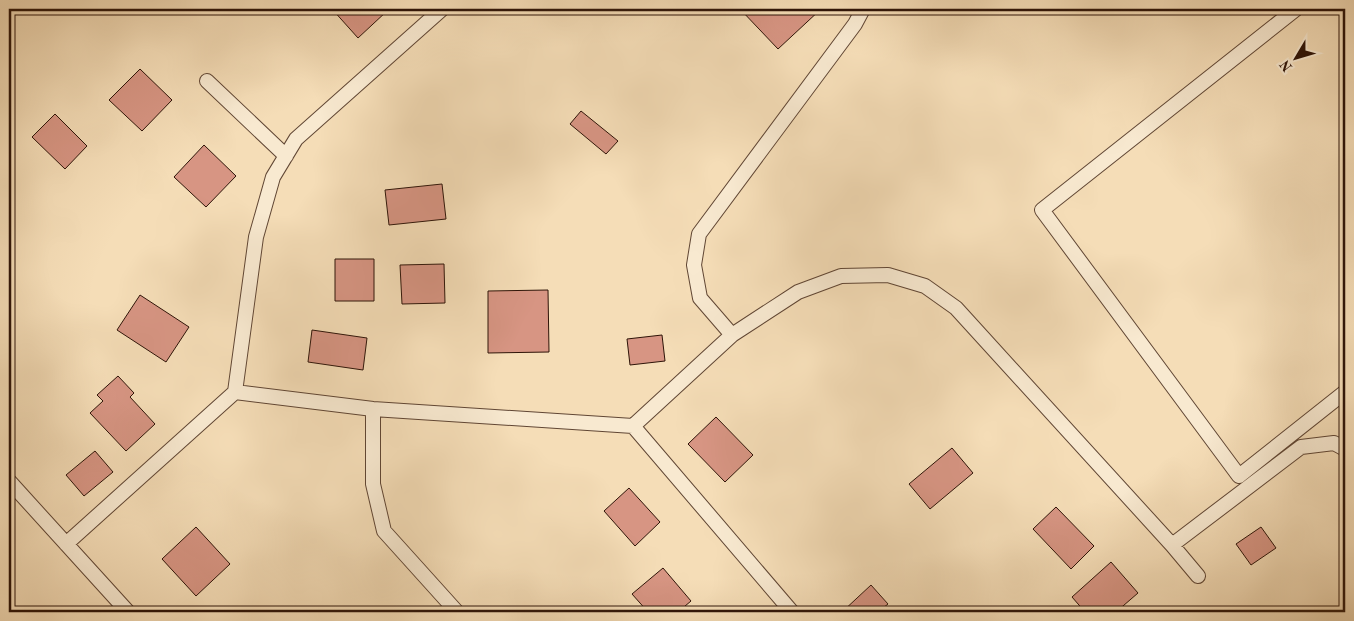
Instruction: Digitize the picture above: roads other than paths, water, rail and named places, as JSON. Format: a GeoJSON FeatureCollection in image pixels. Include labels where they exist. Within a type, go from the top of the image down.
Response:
{"type":"FeatureCollection","features":[{"type":"Feature","properties":{"kind":"lane"},"geometry":{"type":"LineString","coordinates":[[66,544],[235,392],[256,237],[273,177],[296,139],[442,9]]}},
{"type":"Feature","properties":{"kind":"lane"},"geometry":{"type":"LineString","coordinates":[[732,336],[700,298],[694,265],[699,234],[855,24],[863,9]]}},
{"type":"Feature","properties":{"kind":"lane"},"geometry":{"type":"LineString","coordinates":[[1296,9],[1042,210],[1239,476],[1345,392]]}},
{"type":"Feature","properties":{"kind":"lane"},"geometry":{"type":"LineString","coordinates":[[207,81],[286,156]]}},
{"type":"Feature","properties":{"kind":"lane"},"geometry":{"type":"LineString","coordinates":[[633,426],[732,336],[798,292],[841,276],[888,275],[925,286],[956,308],[1198,576]]}},
{"type":"Feature","properties":{"kind":"lane"},"geometry":{"type":"LineString","coordinates":[[235,392],[373,409],[633,426],[792,612]]}},
{"type":"Feature","properties":{"kind":"lane"},"geometry":{"type":"LineString","coordinates":[[373,409],[373,484],[384,531],[456,612]]}},
{"type":"Feature","properties":{"kind":"lane"},"geometry":{"type":"LineString","coordinates":[[1172,545],[1301,447],[1334,443],[1345,449]]}},
{"type":"Feature","properties":{"kind":"lane"},"geometry":{"type":"LineString","coordinates":[[9,481],[128,612]]}}]}
